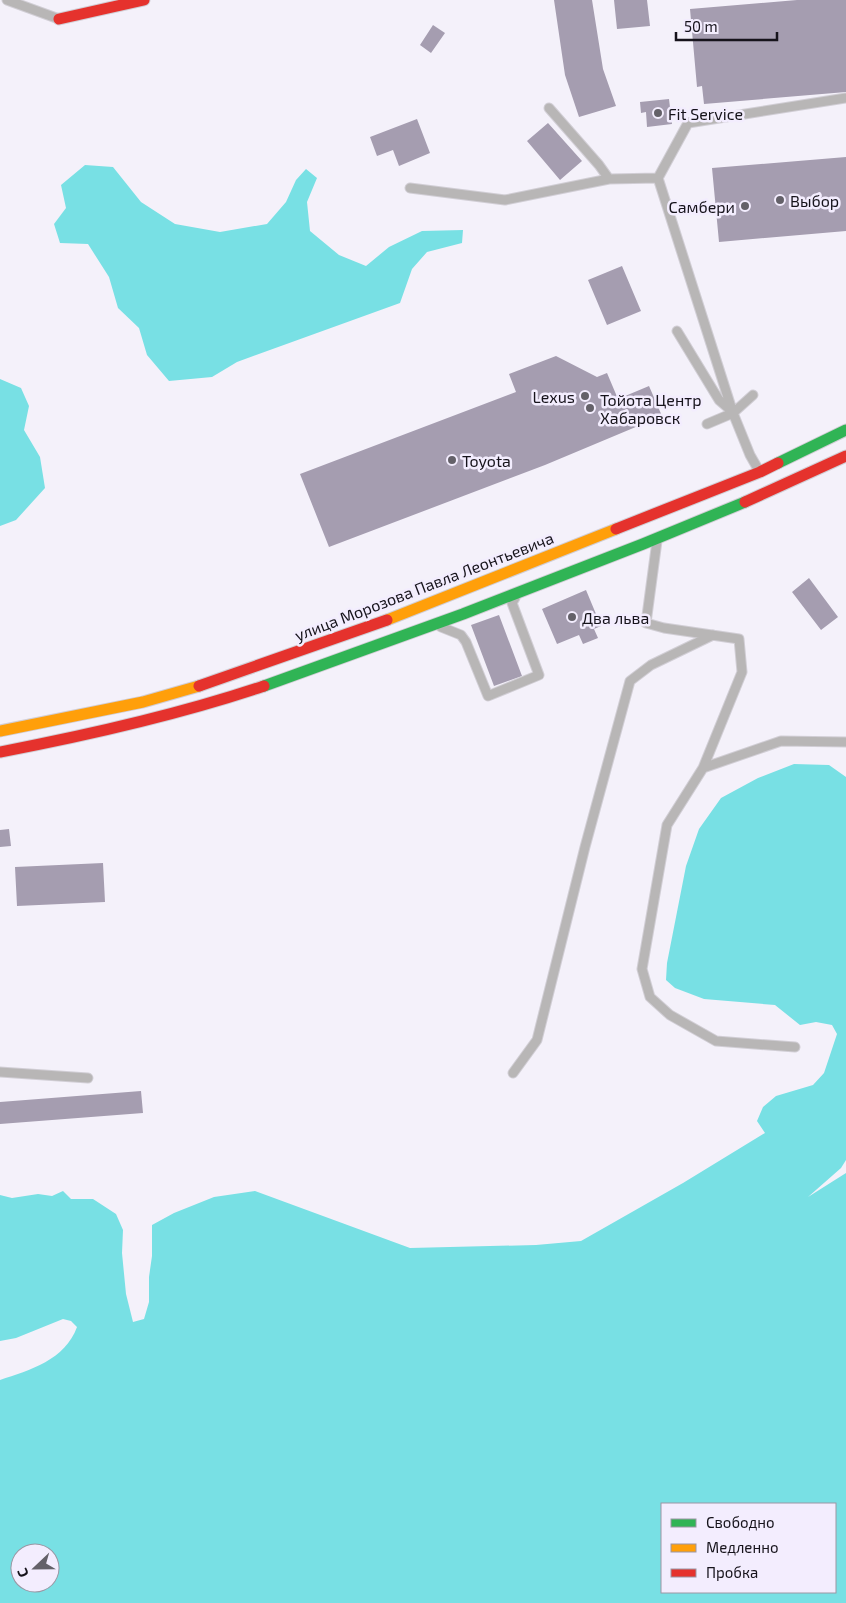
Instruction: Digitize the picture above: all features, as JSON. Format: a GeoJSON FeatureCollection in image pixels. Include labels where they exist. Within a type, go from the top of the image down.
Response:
{"type":"FeatureCollection","features":[{"type":"Feature","properties":{"kind":"main road"},"geometry":{"type":"LineString","coordinates":[[59,19],[87,10],[144,0]]}},
{"type":"Feature","properties":{"kind":"main road","name":"улица Морозова Павла Леонтьевича"},"geometry":{"type":"LineString","coordinates":[[0,731],[143,702],[205,684],[359,631],[760,472],[846,430]]}},
{"type":"Feature","properties":{"kind":"main road"},"geometry":{"type":"LineString","coordinates":[[0,752],[75,738],[212,703],[296,676],[657,539],[841,462]]}},
{"type":"Feature","properties":{"kind":"lane"},"geometry":{"type":"LineString","coordinates":[[6,0],[59,19]]}},
{"type":"Feature","properties":{"kind":"lane"},"geometry":{"type":"LineString","coordinates":[[760,472],[750,455],[733,413],[658,178],[688,123],[846,98]]}},
{"type":"Feature","properties":{"kind":"lane"},"geometry":{"type":"LineString","coordinates":[[549,108],[609,179]]}},
{"type":"Feature","properties":{"kind":"lane"},"geometry":{"type":"LineString","coordinates":[[410,188],[505,200],[609,179],[658,178]]}},
{"type":"Feature","properties":{"kind":"lane"},"geometry":{"type":"LineString","coordinates":[[677,331],[719,400],[733,413]]}},
{"type":"Feature","properties":{"kind":"lane"},"geometry":{"type":"LineString","coordinates":[[707,424],[733,413],[753,395]]}},
{"type":"Feature","properties":{"kind":"lane"},"geometry":{"type":"LineString","coordinates":[[657,539],[646,623],[664,628],[739,639],[742,672],[703,768],[667,825],[642,969],[650,997],[670,1016],[716,1041],[795,1048]]}},
{"type":"Feature","properties":{"kind":"lane"},"geometry":{"type":"LineString","coordinates":[[434,624],[461,635],[466,642],[488,696],[539,676],[512,603],[519,592]]}},
{"type":"Feature","properties":{"kind":"lane"},"geometry":{"type":"LineString","coordinates":[[512,1073],[537,1040],[585,846],[630,681],[651,665],[713,634]]}},
{"type":"Feature","properties":{"kind":"lane"},"geometry":{"type":"LineString","coordinates":[[703,768],[781,741],[846,742]]}},
{"type":"Feature","properties":{"kind":"lane"},"geometry":{"type":"LineString","coordinates":[[0,1072],[88,1078]]}},
{"type":"Feature","properties":{"kind":"water"},"geometry":{"type":"Polygon","coordinates":[[[85,165],[113,167],[141,202],[175,224],[220,232],[267,224],[286,202],[296,180],[306,169],[317,178],[307,202],[310,231],[339,255],[366,266],[389,247],[422,231],[463,230],[462,243],[427,252],[412,269],[400,303],[237,362],[212,377],[169,381],[147,355],[139,328],[118,308],[109,277],[88,244],[60,243],[54,224],[66,208],[61,185],[85,165]]]}},
{"type":"Feature","properties":{"kind":"water"},"geometry":{"type":"Polygon","coordinates":[[[0,379],[21,388],[29,406],[24,430],[40,457],[45,488],[16,520],[0,526],[0,379]]]}},
{"type":"Feature","properties":{"kind":"water"},"geometry":{"type":"Polygon","coordinates":[[[794,764],[829,765],[846,777],[846,1160],[841,1168],[808,1197],[846,1173],[846,1603],[0,1603],[0,1380],[34,1368],[55,1356],[64,1348],[77,1327],[71,1321],[63,1319],[16,1338],[0,1341],[0,1195],[12,1198],[38,1194],[52,1196],[63,1191],[71,1199],[93,1199],[116,1214],[123,1230],[122,1253],[126,1294],[133,1322],[144,1319],[149,1302],[152,1225],[174,1213],[214,1197],[255,1191],[410,1248],[536,1245],[581,1241],[683,1183],[765,1133],[757,1121],[763,1107],[776,1096],[813,1085],[824,1073],[837,1034],[832,1025],[816,1022],[800,1025],[775,1005],[704,999],[675,988],[666,980],[667,963],[686,866],[699,829],[721,798],[758,778],[794,764]]]}},
{"type":"Feature","properties":{"kind":"building"},"geometry":{"type":"Polygon","coordinates":[[[554,0],[592,0],[603,69],[616,106],[579,117],[565,75],[554,0]]]}},
{"type":"Feature","properties":{"kind":"building"},"geometry":{"type":"Polygon","coordinates":[[[614,0],[647,0],[650,26],[617,29],[614,0]]]}},
{"type":"Feature","properties":{"kind":"building"},"geometry":{"type":"Polygon","coordinates":[[[797,0],[846,0],[846,92],[704,104],[702,86],[697,87],[690,9],[797,0]]]}},
{"type":"Feature","properties":{"kind":"building"},"geometry":{"type":"Polygon","coordinates":[[[433,25],[445,33],[431,53],[420,45],[433,25]]]}},
{"type":"Feature","properties":{"kind":"building"},"geometry":{"type":"Polygon","coordinates":[[[669,99],[672,124],[647,127],[646,112],[641,113],[640,102],[669,99]]]}},
{"type":"Feature","properties":{"kind":"building"},"geometry":{"type":"Polygon","coordinates":[[[417,119],[430,153],[399,166],[393,150],[377,156],[370,137],[417,119]]]}},
{"type":"Feature","properties":{"kind":"building"},"geometry":{"type":"Polygon","coordinates":[[[548,123],[582,161],[560,180],[527,141],[548,123]]]}},
{"type":"Feature","properties":{"kind":"building","name":"Выбор"},"geometry":{"type":"Polygon","coordinates":[[[846,157],[846,231],[719,242],[712,168],[846,157]]]}},
{"type":"Feature","properties":{"kind":"building"},"geometry":{"type":"Polygon","coordinates":[[[622,266],[641,311],[607,325],[588,280],[622,266]]]}},
{"type":"Feature","properties":{"kind":"building"},"geometry":{"type":"Polygon","coordinates":[[[556,356],[597,377],[607,373],[618,399],[649,386],[662,416],[545,465],[329,547],[300,474],[516,392],[509,374],[556,356]]]}},
{"type":"Feature","properties":{"kind":"building"},"geometry":{"type":"Polygon","coordinates":[[[809,578],[838,617],[821,630],[792,592],[809,578]]]}},
{"type":"Feature","properties":{"kind":"building","name":"Два льва"},"geometry":{"type":"Polygon","coordinates":[[[586,590],[601,626],[594,629],[598,638],[583,644],[579,635],[557,644],[542,609],[586,590]]]}},
{"type":"Feature","properties":{"kind":"building"},"geometry":{"type":"Polygon","coordinates":[[[499,615],[522,676],[494,686],[471,625],[499,615]]]}},
{"type":"Feature","properties":{"kind":"building"},"geometry":{"type":"Polygon","coordinates":[[[9,829],[11,846],[0,847],[0,830],[9,829]]]}},
{"type":"Feature","properties":{"kind":"building"},"geometry":{"type":"Polygon","coordinates":[[[103,863],[105,902],[17,906],[15,867],[103,863]]]}},
{"type":"Feature","properties":{"kind":"building"},"geometry":{"type":"Polygon","coordinates":[[[141,1091],[143,1113],[0,1124],[0,1102],[141,1091]]]}},
{"type":"Feature","properties":{"kind":"traffic: fast"},"geometry":{"type":"LineString","coordinates":[[778,463],[846,430]]}},
{"type":"Feature","properties":{"kind":"traffic: fast"},"geometry":{"type":"LineString","coordinates":[[264,686],[463,614],[745,502]]}},
{"type":"Feature","properties":{"kind":"traffic: slow"},"geometry":{"type":"LineString","coordinates":[[387,620],[616,529]]}},
{"type":"Feature","properties":{"kind":"traffic: slow"},"geometry":{"type":"LineString","coordinates":[[0,731],[143,702],[199,686]]}},
{"type":"Feature","properties":{"kind":"traffic: jam"},"geometry":{"type":"LineString","coordinates":[[59,19],[144,0]]}},
{"type":"Feature","properties":{"kind":"traffic: jam"},"geometry":{"type":"LineString","coordinates":[[745,502],[846,456]]}},
{"type":"Feature","properties":{"kind":"traffic: jam"},"geometry":{"type":"LineString","coordinates":[[616,529],[760,472],[778,463]]}},
{"type":"Feature","properties":{"kind":"traffic: jam"},"geometry":{"type":"LineString","coordinates":[[199,686],[387,620]]}},
{"type":"Feature","properties":{"kind":"traffic: jam"},"geometry":{"type":"LineString","coordinates":[[0,752],[133,724],[264,686]]}},
{"type":"Feature","properties":{"kind":"place","name":"Fit Service"},"geometry":{"type":"Point","coordinates":[658,113]}},
{"type":"Feature","properties":{"kind":"place","name":"Выбор"},"geometry":{"type":"Point","coordinates":[780,200]}},
{"type":"Feature","properties":{"kind":"place","name":"Самбери"},"geometry":{"type":"Point","coordinates":[745,206]}},
{"type":"Feature","properties":{"kind":"place","name":"Lexus"},"geometry":{"type":"Point","coordinates":[585,396]}},
{"type":"Feature","properties":{"kind":"place","name":"Тойота Центр Хабаровск"},"geometry":{"type":"Point","coordinates":[590,408]}},
{"type":"Feature","properties":{"kind":"place","name":"Toyota"},"geometry":{"type":"Point","coordinates":[452,460]}},
{"type":"Feature","properties":{"kind":"place","name":"Два льва"},"geometry":{"type":"Point","coordinates":[572,617]}}]}
